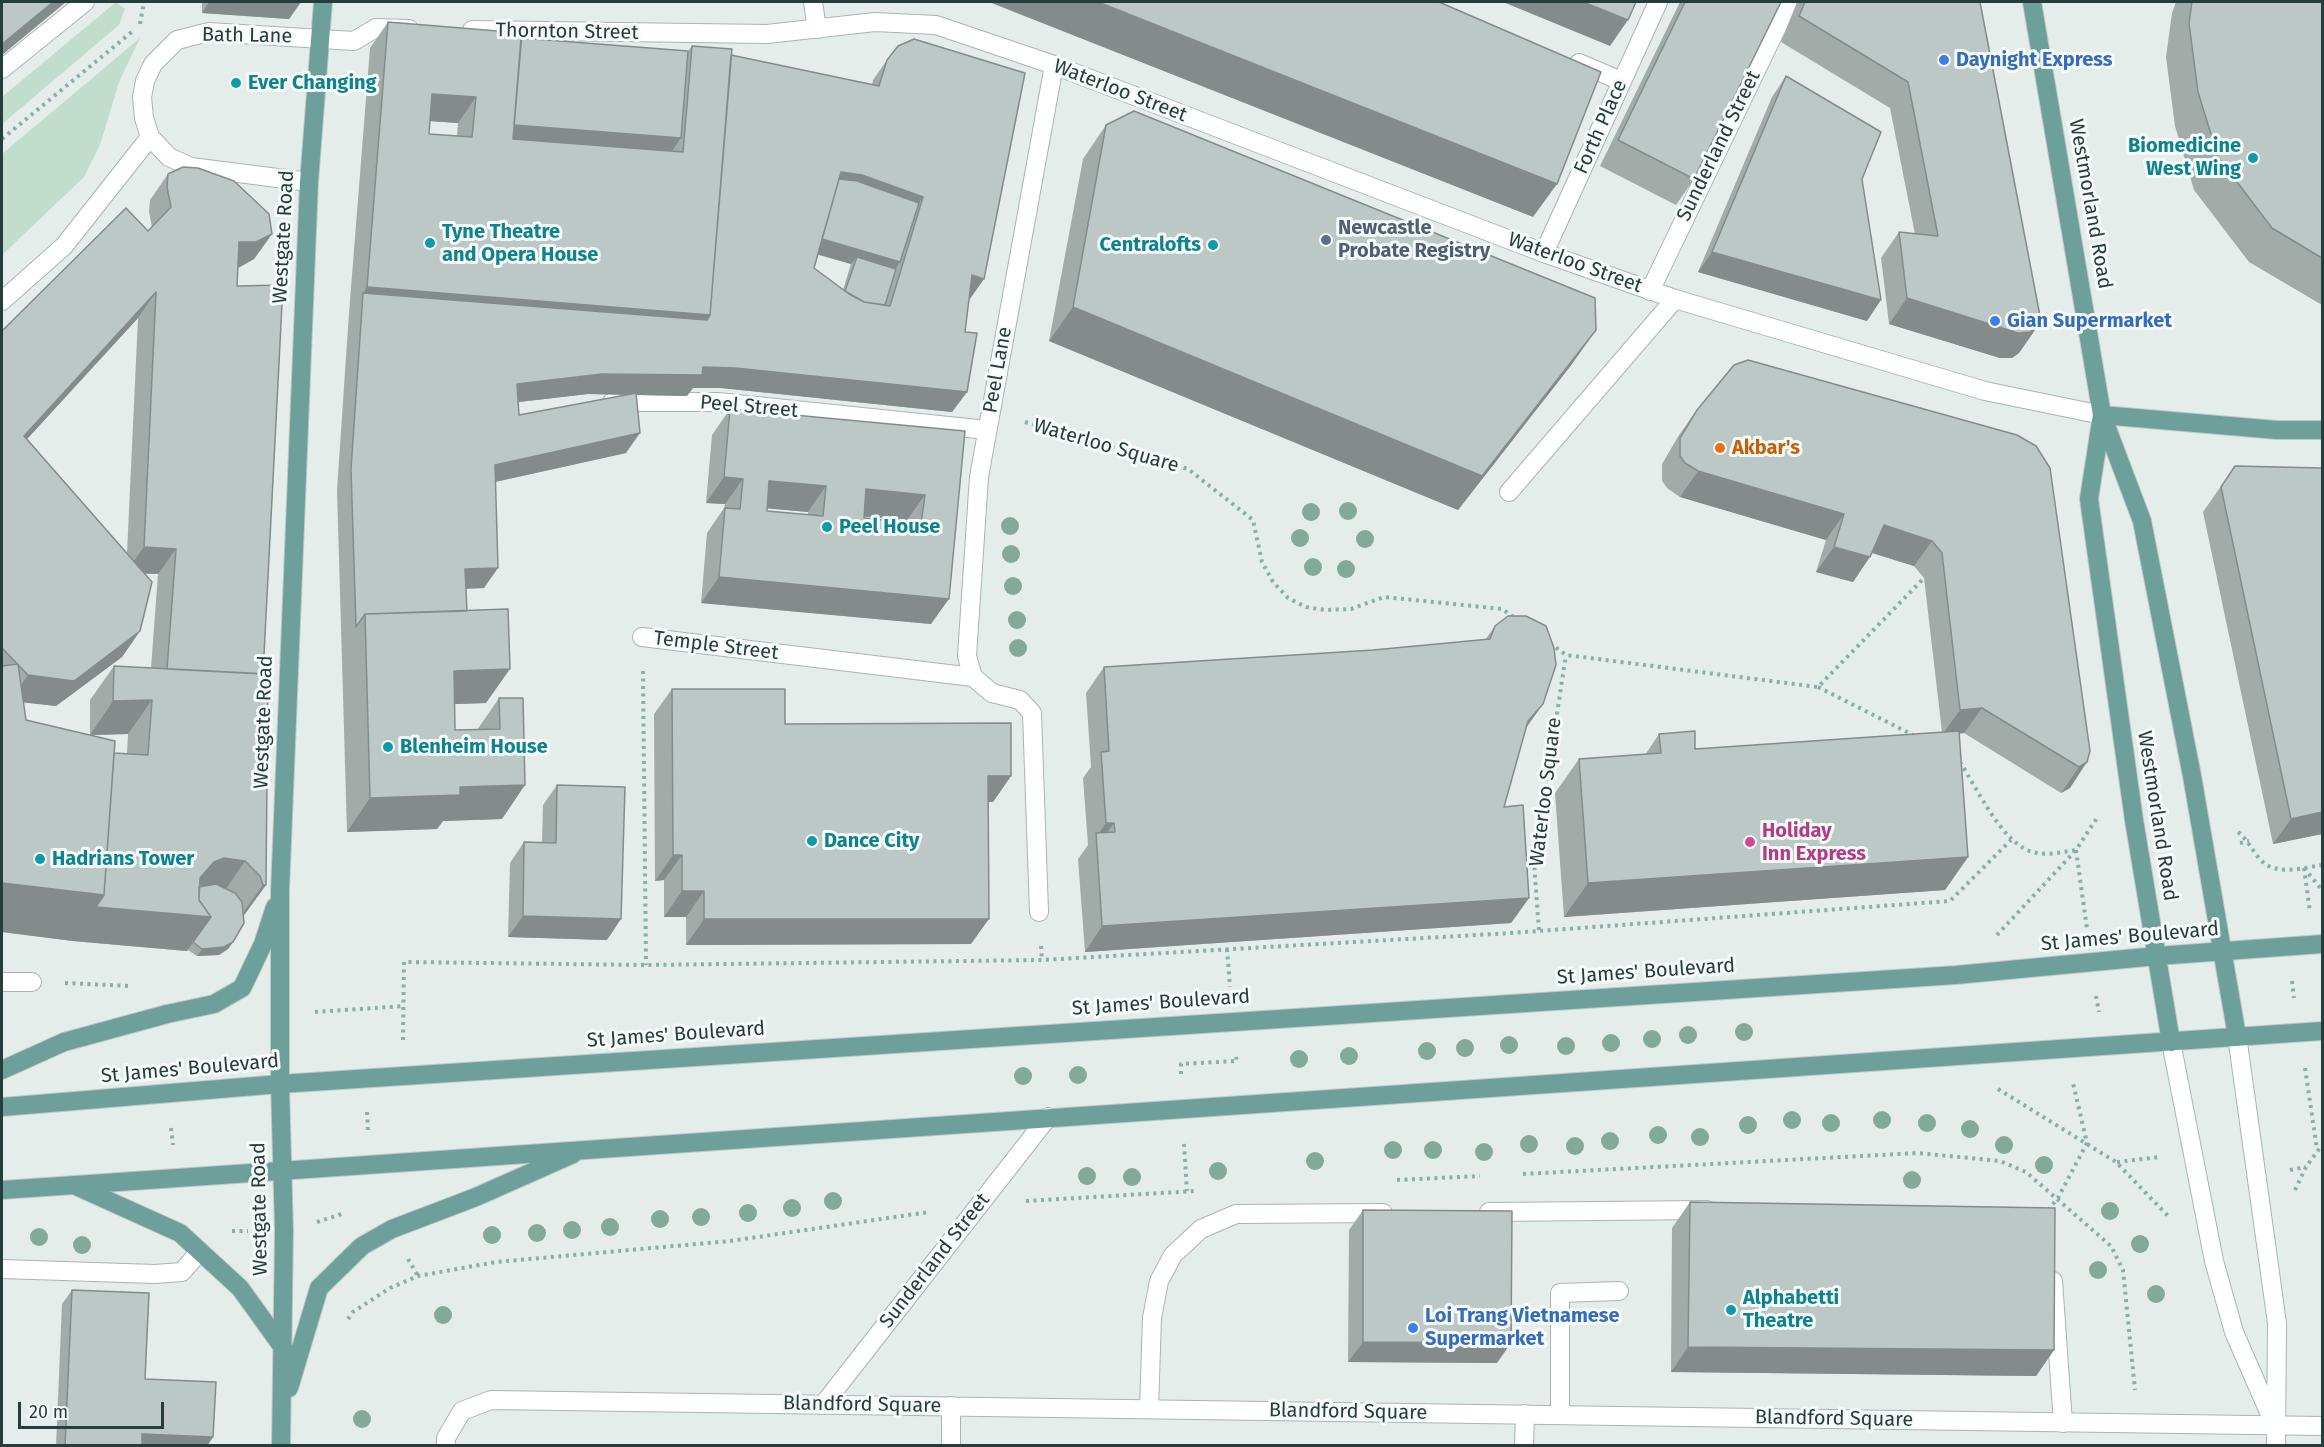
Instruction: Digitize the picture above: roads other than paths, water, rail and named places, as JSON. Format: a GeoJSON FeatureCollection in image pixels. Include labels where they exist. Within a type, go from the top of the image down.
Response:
{"type":"FeatureCollection","features":[{"type":"Feature","properties":{"kind":"main road","name":"Westgate Road"},"geometry":{"type":"LineString","coordinates":[[281,1446],[284,1349],[280,891],[309,182],[323,2]]}},
{"type":"Feature","properties":{"kind":"main road","name":"Westmorland Road"},"geometry":{"type":"LineString","coordinates":[[2032,2],[2102,415],[2142,521],[2237,1036]]}},
{"type":"Feature","properties":{"kind":"main road","name":"Westmorland Road"},"geometry":{"type":"LineString","coordinates":[[2102,415],[2089,499],[2133,820],[2171,1042]]}},
{"type":"Feature","properties":{"kind":"main road"},"geometry":{"type":"LineString","coordinates":[[2102,415],[2277,430],[2322,430]]}},
{"type":"Feature","properties":{"kind":"main road"},"geometry":{"type":"LineString","coordinates":[[2,1070],[64,1042],[167,1014],[214,1004],[242,988],[263,944],[280,891]]}},
{"type":"Feature","properties":{"kind":"main road","name":"St James' Boulevard"},"geometry":{"type":"LineString","coordinates":[[2,1107],[280,1084],[1956,975],[2157,956],[2322,944]]}},
{"type":"Feature","properties":{"kind":"main road"},"geometry":{"type":"LineString","coordinates":[[2,1190],[586,1148],[2322,1031]]}},
{"type":"Feature","properties":{"kind":"main road"},"geometry":{"type":"LineString","coordinates":[[283,1409],[319,1288],[362,1246],[392,1230],[476,1197],[586,1148]]}},
{"type":"Feature","properties":{"kind":"main road"},"geometry":{"type":"LineString","coordinates":[[75,1186],[180,1233],[240,1288],[284,1349]]}},
{"type":"Feature","properties":{"kind":"street"},"geometry":{"type":"LineString","coordinates":[[2,69],[85,2]]}},
{"type":"Feature","properties":{"kind":"street"},"geometry":{"type":"LineString","coordinates":[[813,2],[817,29]]}},
{"type":"Feature","properties":{"kind":"street","name":"Forth Place"},"geometry":{"type":"LineString","coordinates":[[1544,252],[1658,2]]}},
{"type":"Feature","properties":{"kind":"street","name":"Sunderland Street"},"geometry":{"type":"LineString","coordinates":[[1650,291],[1789,2]]}},
{"type":"Feature","properties":{"kind":"street","name":"Waterloo Street"},"geometry":{"type":"LineString","coordinates":[[817,29],[875,22],[936,25],[1054,65],[1650,291],[1985,391],[2102,415]]}},
{"type":"Feature","properties":{"kind":"street"},"geometry":{"type":"LineString","coordinates":[[320,39],[354,41],[376,28],[426,30]]}},
{"type":"Feature","properties":{"kind":"street","name":"Thornton Street"},"geometry":{"type":"LineString","coordinates":[[450,30],[767,34],[817,29]]}},
{"type":"Feature","properties":{"kind":"street","name":"Bath Lane"},"geometry":{"type":"LineString","coordinates":[[150,137],[144,118],[142,98],[153,64],[177,40],[209,32],[320,39]]}},
{"type":"Feature","properties":{"kind":"street"},"geometry":{"type":"LineString","coordinates":[[1567,58],[1621,81]]}},
{"type":"Feature","properties":{"kind":"street","name":"Peel Lane"},"geometry":{"type":"LineString","coordinates":[[973,677],[967,656],[979,477],[1054,65]]}},
{"type":"Feature","properties":{"kind":"street"},"geometry":{"type":"LineString","coordinates":[[2,301],[64,246],[150,137],[169,157],[191,167],[309,182]]}},
{"type":"Feature","properties":{"kind":"street"},"geometry":{"type":"LineString","coordinates":[[1509,492],[1675,299]]}},
{"type":"Feature","properties":{"kind":"street","name":"Peel Street"},"geometry":{"type":"LineString","coordinates":[[597,402],[718,402],[988,421]]}},
{"type":"Feature","properties":{"kind":"street","name":"Temple Street"},"geometry":{"type":"LineString","coordinates":[[642,638],[973,677]]}},
{"type":"Feature","properties":{"kind":"street"},"geometry":{"type":"LineString","coordinates":[[973,677],[992,693],[1020,700],[1032,713],[1039,912]]}},
{"type":"Feature","properties":{"kind":"street"},"geometry":{"type":"LineString","coordinates":[[2,982],[32,982]]}},
{"type":"Feature","properties":{"kind":"street","name":"Westmorland Road"},"geometry":{"type":"LineString","coordinates":[[2237,1036],[2277,1323],[2276,1446]]}},
{"type":"Feature","properties":{"kind":"street","name":"Westmorland Road"},"geometry":{"type":"LineString","coordinates":[[2171,1042],[2214,1261],[2235,1332],[2275,1426]]}},
{"type":"Feature","properties":{"kind":"street","name":"Sunderland Street"},"geometry":{"type":"LineString","coordinates":[[823,1405],[1048,1117]]}},
{"type":"Feature","properties":{"kind":"street"},"geometry":{"type":"LineString","coordinates":[[1475,1212],[1727,1210]]}},
{"type":"Feature","properties":{"kind":"street"},"geometry":{"type":"LineString","coordinates":[[1149,1409],[1152,1318],[1159,1281],[1173,1255],[1201,1229],[1236,1214],[1404,1213]]}},
{"type":"Feature","properties":{"kind":"street"},"geometry":{"type":"LineString","coordinates":[[2044,1215],[2049,1229],[2063,1423]]}},
{"type":"Feature","properties":{"kind":"street"},"geometry":{"type":"LineString","coordinates":[[2,1269],[155,1274],[182,1272],[200,1251]]}},
{"type":"Feature","properties":{"kind":"street"},"geometry":{"type":"LineString","coordinates":[[1560,1414],[1560,1293],[1619,1291]]}},
{"type":"Feature","properties":{"kind":"street","name":"Blandford Square"},"geometry":{"type":"LineString","coordinates":[[446,1446],[446,1438],[462,1411],[491,1400],[2322,1426]]}},
{"type":"Feature","properties":{"kind":"street"},"geometry":{"type":"LineString","coordinates":[[951,1406],[951,1446]]}},
{"type":"Feature","properties":{"kind":"street"},"geometry":{"type":"LineString","coordinates":[[1524,1446],[1525,1414]]}},
{"type":"Feature","properties":{"kind":"place","name":"Daynight Express"},"geometry":{"type":"Point","coordinates":[1944,60]}},
{"type":"Feature","properties":{"kind":"place","name":"Ever Changing"},"geometry":{"type":"Point","coordinates":[236,83]}},
{"type":"Feature","properties":{"kind":"place","name":"Biomedicine West Wing"},"geometry":{"type":"Point","coordinates":[2253,158]}},
{"type":"Feature","properties":{"kind":"place","name":"Newcastle Probate Registry"},"geometry":{"type":"Point","coordinates":[1326,240]}},
{"type":"Feature","properties":{"kind":"place","name":"Tyne Theatre and Opera House"},"geometry":{"type":"Point","coordinates":[430,243]}},
{"type":"Feature","properties":{"kind":"place","name":"Centralofts"},"geometry":{"type":"Point","coordinates":[1213,245]}},
{"type":"Feature","properties":{"kind":"place","name":"Gian Supermarket"},"geometry":{"type":"Point","coordinates":[1995,321]}},
{"type":"Feature","properties":{"kind":"place","name":"Akbar's"},"geometry":{"type":"Point","coordinates":[1720,448]}},
{"type":"Feature","properties":{"kind":"place","name":"Peel House"},"geometry":{"type":"Point","coordinates":[827,527]}},
{"type":"Feature","properties":{"kind":"place","name":"Blenheim House"},"geometry":{"type":"Point","coordinates":[388,747]}},
{"type":"Feature","properties":{"kind":"place","name":"Dance City"},"geometry":{"type":"Point","coordinates":[812,841]}},
{"type":"Feature","properties":{"kind":"place","name":"Holiday Inn Express"},"geometry":{"type":"Point","coordinates":[1750,842]}},
{"type":"Feature","properties":{"kind":"place","name":"Hadrians Tower"},"geometry":{"type":"Point","coordinates":[40,859]}},
{"type":"Feature","properties":{"kind":"place","name":"Alphabetti Theatre"},"geometry":{"type":"Point","coordinates":[1731,1310]}},
{"type":"Feature","properties":{"kind":"place","name":"Loi Trang Vietnamese Supermarket"},"geometry":{"type":"Point","coordinates":[1413,1328]}}]}
